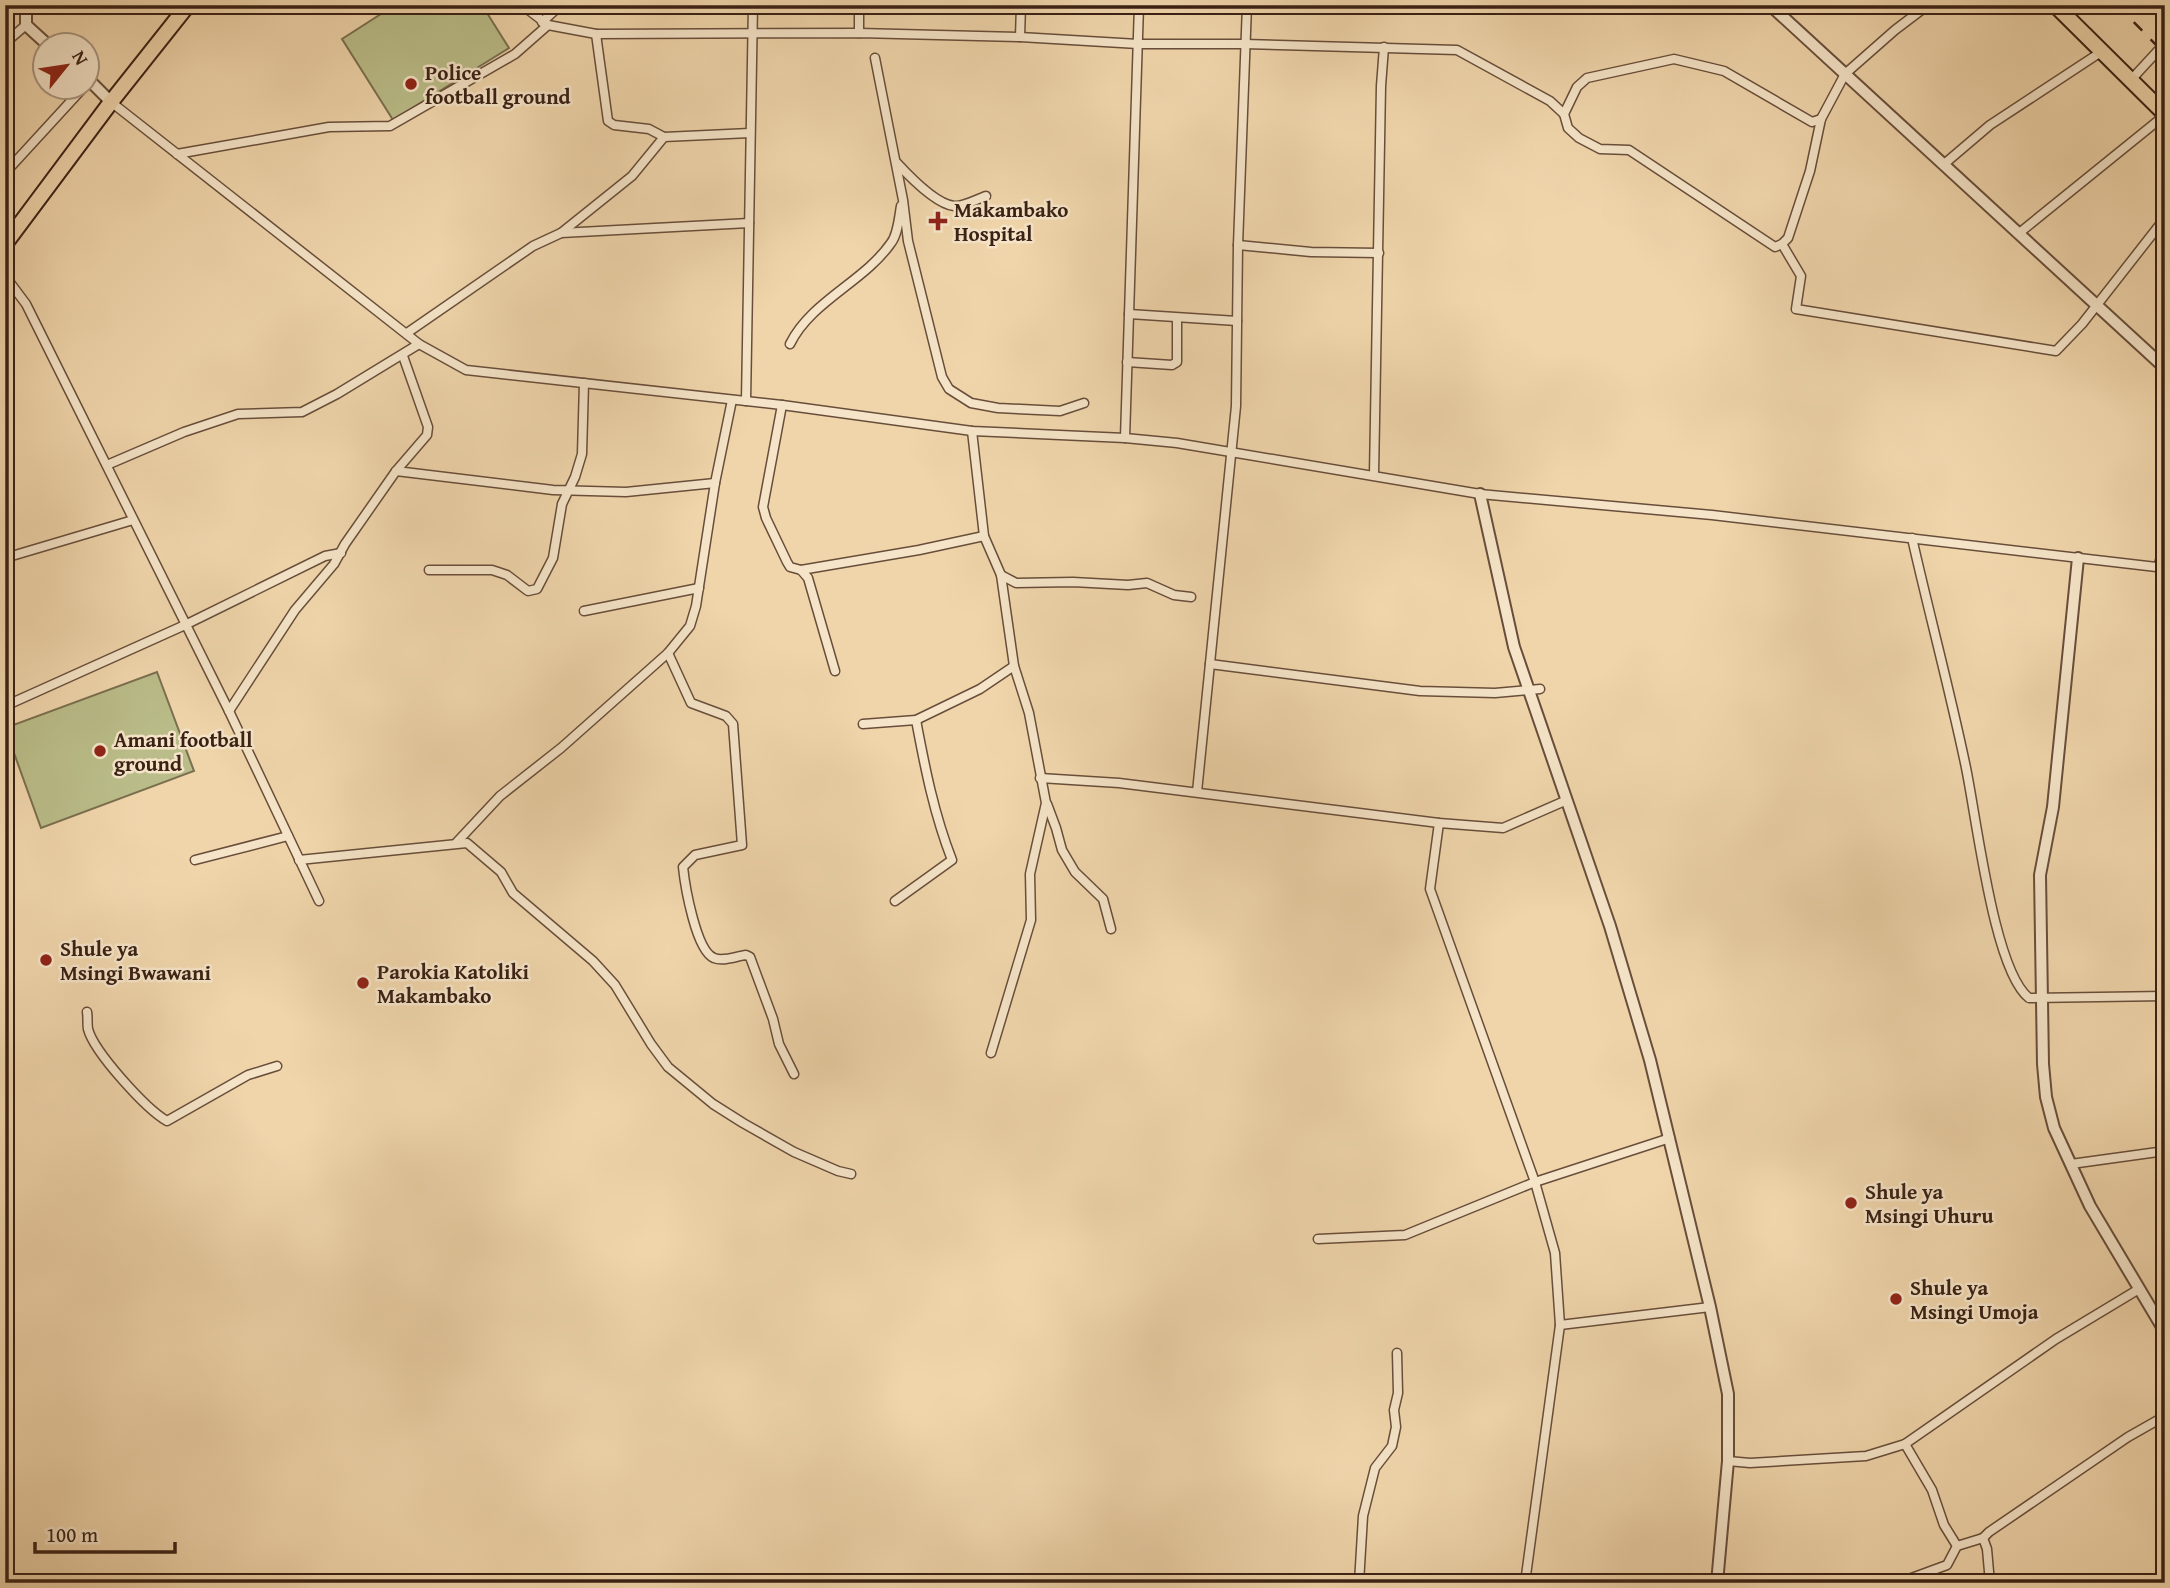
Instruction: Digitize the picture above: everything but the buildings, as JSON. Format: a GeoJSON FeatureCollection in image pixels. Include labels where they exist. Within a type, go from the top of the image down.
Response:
{"type":"FeatureCollection","features":[{"type":"Feature","properties":{"kind":"highway"},"geometry":{"type":"LineString","coordinates":[[2055,5],[2165,114]]}},
{"type":"Feature","properties":{"kind":"highway"},"geometry":{"type":"LineString","coordinates":[[5,244],[183,7]]}},
{"type":"Feature","properties":{"kind":"street"},"geometry":{"type":"LineString","coordinates":[[26,5],[26,25],[34,32]]}},
{"type":"Feature","properties":{"kind":"street"},"geometry":{"type":"LineString","coordinates":[[522,5],[545,24],[596,34],[859,33],[1020,37],[1138,44],[1457,50],[1550,101],[1564,114],[1568,128],[1578,138],[1600,149],[1629,150],[1775,247],[1788,238],[1806,182],[1821,119],[1845,74],[1928,5]]}},
{"type":"Feature","properties":{"kind":"street"},"geometry":{"type":"LineString","coordinates":[[177,154],[329,127],[390,126],[514,54],[561,5]]}},
{"type":"Feature","properties":{"kind":"street"},"geometry":{"type":"LineString","coordinates":[[746,401],[753,5]]}},
{"type":"Feature","properties":{"kind":"street"},"geometry":{"type":"LineString","coordinates":[[859,5],[859,33]]}},
{"type":"Feature","properties":{"kind":"street"},"geometry":{"type":"LineString","coordinates":[[1020,37],[1021,5]]}},
{"type":"Feature","properties":{"kind":"street"},"geometry":{"type":"LineString","coordinates":[[1125,438],[1139,5]]}},
{"type":"Feature","properties":{"kind":"street"},"geometry":{"type":"LineString","coordinates":[[1249,5],[1249,28]]}},
{"type":"Feature","properties":{"kind":"street"},"geometry":{"type":"LineString","coordinates":[[1197,792],[1236,406],[1244,44],[1249,5]]}},
{"type":"Feature","properties":{"kind":"street"},"geometry":{"type":"LineString","coordinates":[[1770,5],[2165,368]]}},
{"type":"Feature","properties":{"kind":"street"},"geometry":{"type":"LineString","coordinates":[[5,43],[26,25]]}},
{"type":"Feature","properties":{"kind":"street"},"geometry":{"type":"LineString","coordinates":[[596,34],[608,121],[614,125],[649,129],[664,137],[750,133]]}},
{"type":"Feature","properties":{"kind":"street"},"geometry":{"type":"LineString","coordinates":[[2130,81],[2165,43]]}},
{"type":"Feature","properties":{"kind":"street"},"geometry":{"type":"LineString","coordinates":[[1374,475],[1384,47]]}},
{"type":"Feature","properties":{"kind":"street"},"geometry":{"type":"LineString","coordinates":[[1942,165],[1990,125],[2101,52]]}},
{"type":"Feature","properties":{"kind":"street"},"geometry":{"type":"LineString","coordinates":[[875,58],[903,200],[908,241],[942,377],[948,389],[971,403],[998,408],[1060,411],[1084,403]]}},
{"type":"Feature","properties":{"kind":"street"},"geometry":{"type":"LineString","coordinates":[[1564,114],[1577,87],[1587,78],[1674,59],[1724,71],[1812,122],[1821,119]]}},
{"type":"Feature","properties":{"kind":"street"},"geometry":{"type":"LineString","coordinates":[[102,95],[419,344],[466,370],[782,405],[972,431],[1125,438],[1232,452],[1480,494],[1712,515],[2162,568],[2165,545]]}},
{"type":"Feature","properties":{"kind":"street"},"geometry":{"type":"LineString","coordinates":[[5,173],[70,102]]}},
{"type":"Feature","properties":{"kind":"street"},"geometry":{"type":"LineString","coordinates":[[2018,234],[2165,114]]}},
{"type":"Feature","properties":{"kind":"street"},"geometry":{"type":"LineString","coordinates":[[407,333],[533,246],[561,233],[632,176],[664,137]]}},
{"type":"Feature","properties":{"kind":"street"},"geometry":{"type":"LineString","coordinates":[[895,160],[909,176],[943,202],[956,206],[986,195]]}},
{"type":"Feature","properties":{"kind":"street"},"geometry":{"type":"LineString","coordinates":[[790,344],[795,334],[814,314],[876,260],[893,241],[903,200]]}},
{"type":"Feature","properties":{"kind":"street"},"geometry":{"type":"LineString","coordinates":[[1782,244],[1801,276],[1796,309],[2056,351],[2074,334],[2165,218]]}},
{"type":"Feature","properties":{"kind":"street"},"geometry":{"type":"LineString","coordinates":[[561,233],[748,223]]}},
{"type":"Feature","properties":{"kind":"street"},"geometry":{"type":"LineString","coordinates":[[1238,245],[1311,252],[1379,253]]}},
{"type":"Feature","properties":{"kind":"street"},"geometry":{"type":"LineString","coordinates":[[5,276],[26,304],[107,465],[229,711],[319,901]]}},
{"type":"Feature","properties":{"kind":"street"},"geometry":{"type":"LineString","coordinates":[[1129,314],[1237,320]]}},
{"type":"Feature","properties":{"kind":"street"},"geometry":{"type":"LineString","coordinates":[[1127,362],[1172,365],[1177,362],[1177,318]]}},
{"type":"Feature","properties":{"kind":"street"},"geometry":{"type":"LineString","coordinates":[[107,465],[184,432],[238,414],[302,412],[403,356],[419,344]]}},
{"type":"Feature","properties":{"kind":"street"},"geometry":{"type":"LineString","coordinates":[[229,711],[295,610],[334,564],[396,471],[427,435],[428,427],[403,356]]}},
{"type":"Feature","properties":{"kind":"street"},"geometry":{"type":"LineString","coordinates":[[429,570],[492,570],[507,575],[528,591],[537,589],[553,558],[562,504],[582,454],[584,383]]}},
{"type":"Feature","properties":{"kind":"street"},"geometry":{"type":"LineString","coordinates":[[457,842],[500,796],[561,748],[667,653],[690,626],[732,400]]}},
{"type":"Feature","properties":{"kind":"street"},"geometry":{"type":"LineString","coordinates":[[782,405],[763,507],[790,567],[801,570],[984,536]]}},
{"type":"Feature","properties":{"kind":"street"},"geometry":{"type":"LineString","coordinates":[[972,431],[984,536],[1001,575],[1014,666],[1029,713],[1046,803],[1062,850],[1074,872],[1102,899],[1111,929]]}},
{"type":"Feature","properties":{"kind":"street"},"geometry":{"type":"LineString","coordinates":[[396,471],[553,490],[626,492],[715,483]]}},
{"type":"Feature","properties":{"kind":"street"},"geometry":{"type":"LineString","coordinates":[[1480,494],[1514,647],[1534,689],[1650,1060],[1710,1307],[1728,1394],[1728,1461],[1717,1583]]}},
{"type":"Feature","properties":{"kind":"street"},"geometry":{"type":"LineString","coordinates":[[5,558],[133,520]]}},
{"type":"Feature","properties":{"kind":"street"},"geometry":{"type":"LineString","coordinates":[[1912,538],[1965,763],[1992,910],[2007,963],[2021,992],[2028,998],[2165,996]]}},
{"type":"Feature","properties":{"kind":"street"},"geometry":{"type":"LineString","coordinates":[[5,706],[185,625],[325,556],[341,552]]}},
{"type":"Feature","properties":{"kind":"street"},"geometry":{"type":"LineString","coordinates":[[2078,558],[2053,807],[2040,875],[2043,1064],[2046,1097],[2054,1128],[2090,1206],[2165,1332]]}},
{"type":"Feature","properties":{"kind":"street"},"geometry":{"type":"LineString","coordinates":[[801,570],[808,578],[835,671]]}},
{"type":"Feature","properties":{"kind":"street"},"geometry":{"type":"LineString","coordinates":[[1001,575],[1016,583],[1146,583],[1174,595],[1191,597]]}},
{"type":"Feature","properties":{"kind":"street"},"geometry":{"type":"LineString","coordinates":[[584,611],[699,588]]}},
{"type":"Feature","properties":{"kind":"street"},"geometry":{"type":"LineString","coordinates":[[667,653],[691,703],[726,716],[733,724],[742,845],[695,855],[683,867],[696,928],[706,953],[712,957],[750,957],[773,1019],[779,1044],[794,1074]]}},
{"type":"Feature","properties":{"kind":"street"},"geometry":{"type":"LineString","coordinates":[[1210,664],[1420,691],[1495,693],[1534,689]]}},
{"type":"Feature","properties":{"kind":"street"},"geometry":{"type":"LineString","coordinates":[[863,724],[916,720],[980,689],[1014,666]]}},
{"type":"Feature","properties":{"kind":"street"},"geometry":{"type":"LineString","coordinates":[[895,901],[952,860],[931,796],[916,720]]}},
{"type":"Feature","properties":{"kind":"street"},"geometry":{"type":"LineString","coordinates":[[1040,778],[1119,783],[1439,823],[1503,828],[1567,800]]}},
{"type":"Feature","properties":{"kind":"street"},"geometry":{"type":"LineString","coordinates":[[991,1053],[1031,920],[1030,874],[1046,803]]}},
{"type":"Feature","properties":{"kind":"street"},"geometry":{"type":"LineString","coordinates":[[1439,823],[1430,889],[1535,1182],[1555,1254],[1560,1325],[1525,1583]]}},
{"type":"Feature","properties":{"kind":"street"},"geometry":{"type":"LineString","coordinates":[[195,860],[288,836]]}},
{"type":"Feature","properties":{"kind":"street"},"geometry":{"type":"LineString","coordinates":[[299,860],[467,843],[501,872],[513,892],[593,961],[615,985],[668,1067],[713,1104],[743,1123],[794,1152],[851,1174]]}},
{"type":"Feature","properties":{"kind":"street"},"geometry":{"type":"LineString","coordinates":[[88,1012],[88,1030],[107,1062],[155,1114],[167,1121],[248,1074],[276,1066]]}},
{"type":"Feature","properties":{"kind":"street"},"geometry":{"type":"LineString","coordinates":[[1318,1239],[1405,1234],[1535,1182],[1670,1138]]}},
{"type":"Feature","properties":{"kind":"street"},"geometry":{"type":"LineString","coordinates":[[2071,1164],[2165,1151]]}},
{"type":"Feature","properties":{"kind":"street"},"geometry":{"type":"LineString","coordinates":[[1728,1461],[1750,1464],[1866,1456],[1905,1444],[2056,1339],[2139,1289]]}},
{"type":"Feature","properties":{"kind":"street"},"geometry":{"type":"LineString","coordinates":[[1560,1325],[1710,1307]]}},
{"type":"Feature","properties":{"kind":"street"},"geometry":{"type":"LineString","coordinates":[[1359,1583],[1363,1516],[1375,1468],[1392,1446],[1396,1427],[1394,1410],[1398,1393],[1397,1353]]}},
{"type":"Feature","properties":{"kind":"street"},"geometry":{"type":"LineString","coordinates":[[1898,1583],[1947,1565],[1958,1546],[1983,1538],[2128,1437],[2165,1416]]}},
{"type":"Feature","properties":{"kind":"street"},"geometry":{"type":"LineString","coordinates":[[1905,1444],[1932,1490],[1944,1525],[1958,1546]]}},
{"type":"Feature","properties":{"kind":"street"},"geometry":{"type":"LineString","coordinates":[[1983,1538],[1987,1549],[1990,1583]]}},
{"type":"Feature","properties":{"kind":"green space","name":"Police football ground"},"geometry":{"type":"Polygon","coordinates":[[[395,5],[482,5],[509,48],[393,120],[342,39],[395,5]]]}},
{"type":"Feature","properties":{"kind":"green space","name":"Amani football ground"},"geometry":{"type":"Polygon","coordinates":[[[157,672],[194,771],[41,828],[5,728],[157,672]]]}},
{"type":"Feature","properties":{"kind":"railway"},"geometry":{"type":"LineString","coordinates":[[2117,5],[2165,54]]}},
{"type":"Feature","properties":{"kind":"place","name":"Police football ground"},"geometry":{"type":"Point","coordinates":[411,84]}},
{"type":"Feature","properties":{"kind":"place","name":"Makambako Hospital"},"geometry":{"type":"Point","coordinates":[938,221]}},
{"type":"Feature","properties":{"kind":"place","name":"Amani football ground"},"geometry":{"type":"Point","coordinates":[100,751]}},
{"type":"Feature","properties":{"kind":"place","name":"Shule ya Msingi Bwawani"},"geometry":{"type":"Point","coordinates":[46,960]}},
{"type":"Feature","properties":{"kind":"place","name":"Parokia Katoliki Makambako"},"geometry":{"type":"Point","coordinates":[363,983]}},
{"type":"Feature","properties":{"kind":"place","name":"Shule ya Msingi Uhuru"},"geometry":{"type":"Point","coordinates":[1851,1203]}},
{"type":"Feature","properties":{"kind":"place","name":"Shule ya Msingi Umoja"},"geometry":{"type":"Point","coordinates":[1896,1299]}}]}
